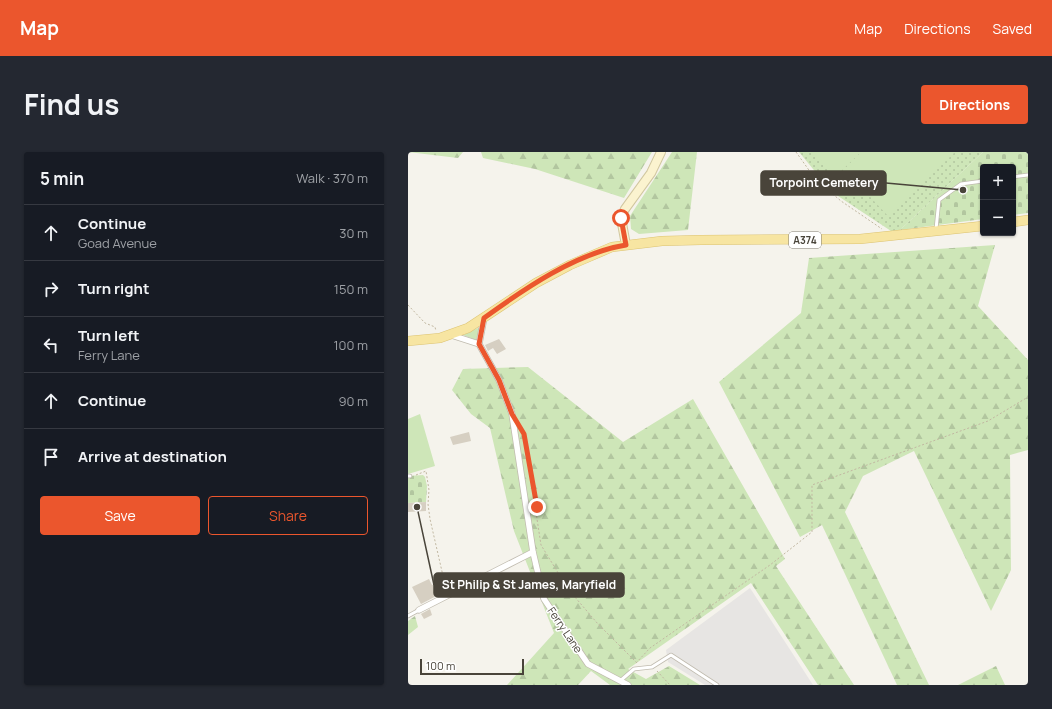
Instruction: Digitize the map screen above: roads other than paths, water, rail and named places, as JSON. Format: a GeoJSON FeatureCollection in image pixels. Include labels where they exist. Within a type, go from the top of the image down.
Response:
{"type":"FeatureCollection","features":[{"type":"Feature","properties":{"kind":"main road"},"geometry":{"type":"LineString","coordinates":[[1016,222],[1028,220]]}},
{"type":"Feature","properties":{"kind":"main road","name":"A374"},"geometry":{"type":"LineString","coordinates":[[408,341],[440,338],[451,335],[484,318],[536,283],[570,265],[599,252],[626,245],[701,240],[789,240],[886,237],[980,226]]}},
{"type":"Feature","properties":{"kind":"street"},"geometry":{"type":"LineString","coordinates":[[626,245],[621,218],[625,209],[651,173],[661,152]]}},
{"type":"Feature","properties":{"kind":"street"},"geometry":{"type":"LineString","coordinates":[[451,335],[479,344],[484,318]]}},
{"type":"Feature","properties":{"kind":"street","name":"Ferry Lane"},"geometry":{"type":"LineString","coordinates":[[479,344],[499,380],[512,414],[533,552],[544,599],[588,664],[628,685]]}},
{"type":"Feature","properties":{"kind":"street"},"geometry":{"type":"LineString","coordinates":[[419,610],[533,552]]}},
{"type":"Feature","properties":{"kind":"lane"},"geometry":{"type":"LineString","coordinates":[[1016,177],[1028,175]]}},
{"type":"Feature","properties":{"kind":"lane"},"geometry":{"type":"LineString","coordinates":[[935,232],[939,200],[961,184],[980,181]]}},
{"type":"Feature","properties":{"kind":"lane"},"geometry":{"type":"LineString","coordinates":[[408,616],[419,610]]}},
{"type":"Feature","properties":{"kind":"lane"},"geometry":{"type":"LineString","coordinates":[[620,681],[634,669],[649,667],[671,654],[717,685]]}},
{"type":"Feature","properties":{"kind":"place","name":"Torpoint Cemetery"},"geometry":{"type":"Point","coordinates":[963,190]}},
{"type":"Feature","properties":{"kind":"place","name":"St Philip & St James, Maryfield"},"geometry":{"type":"Point","coordinates":[417,507]}}]}
